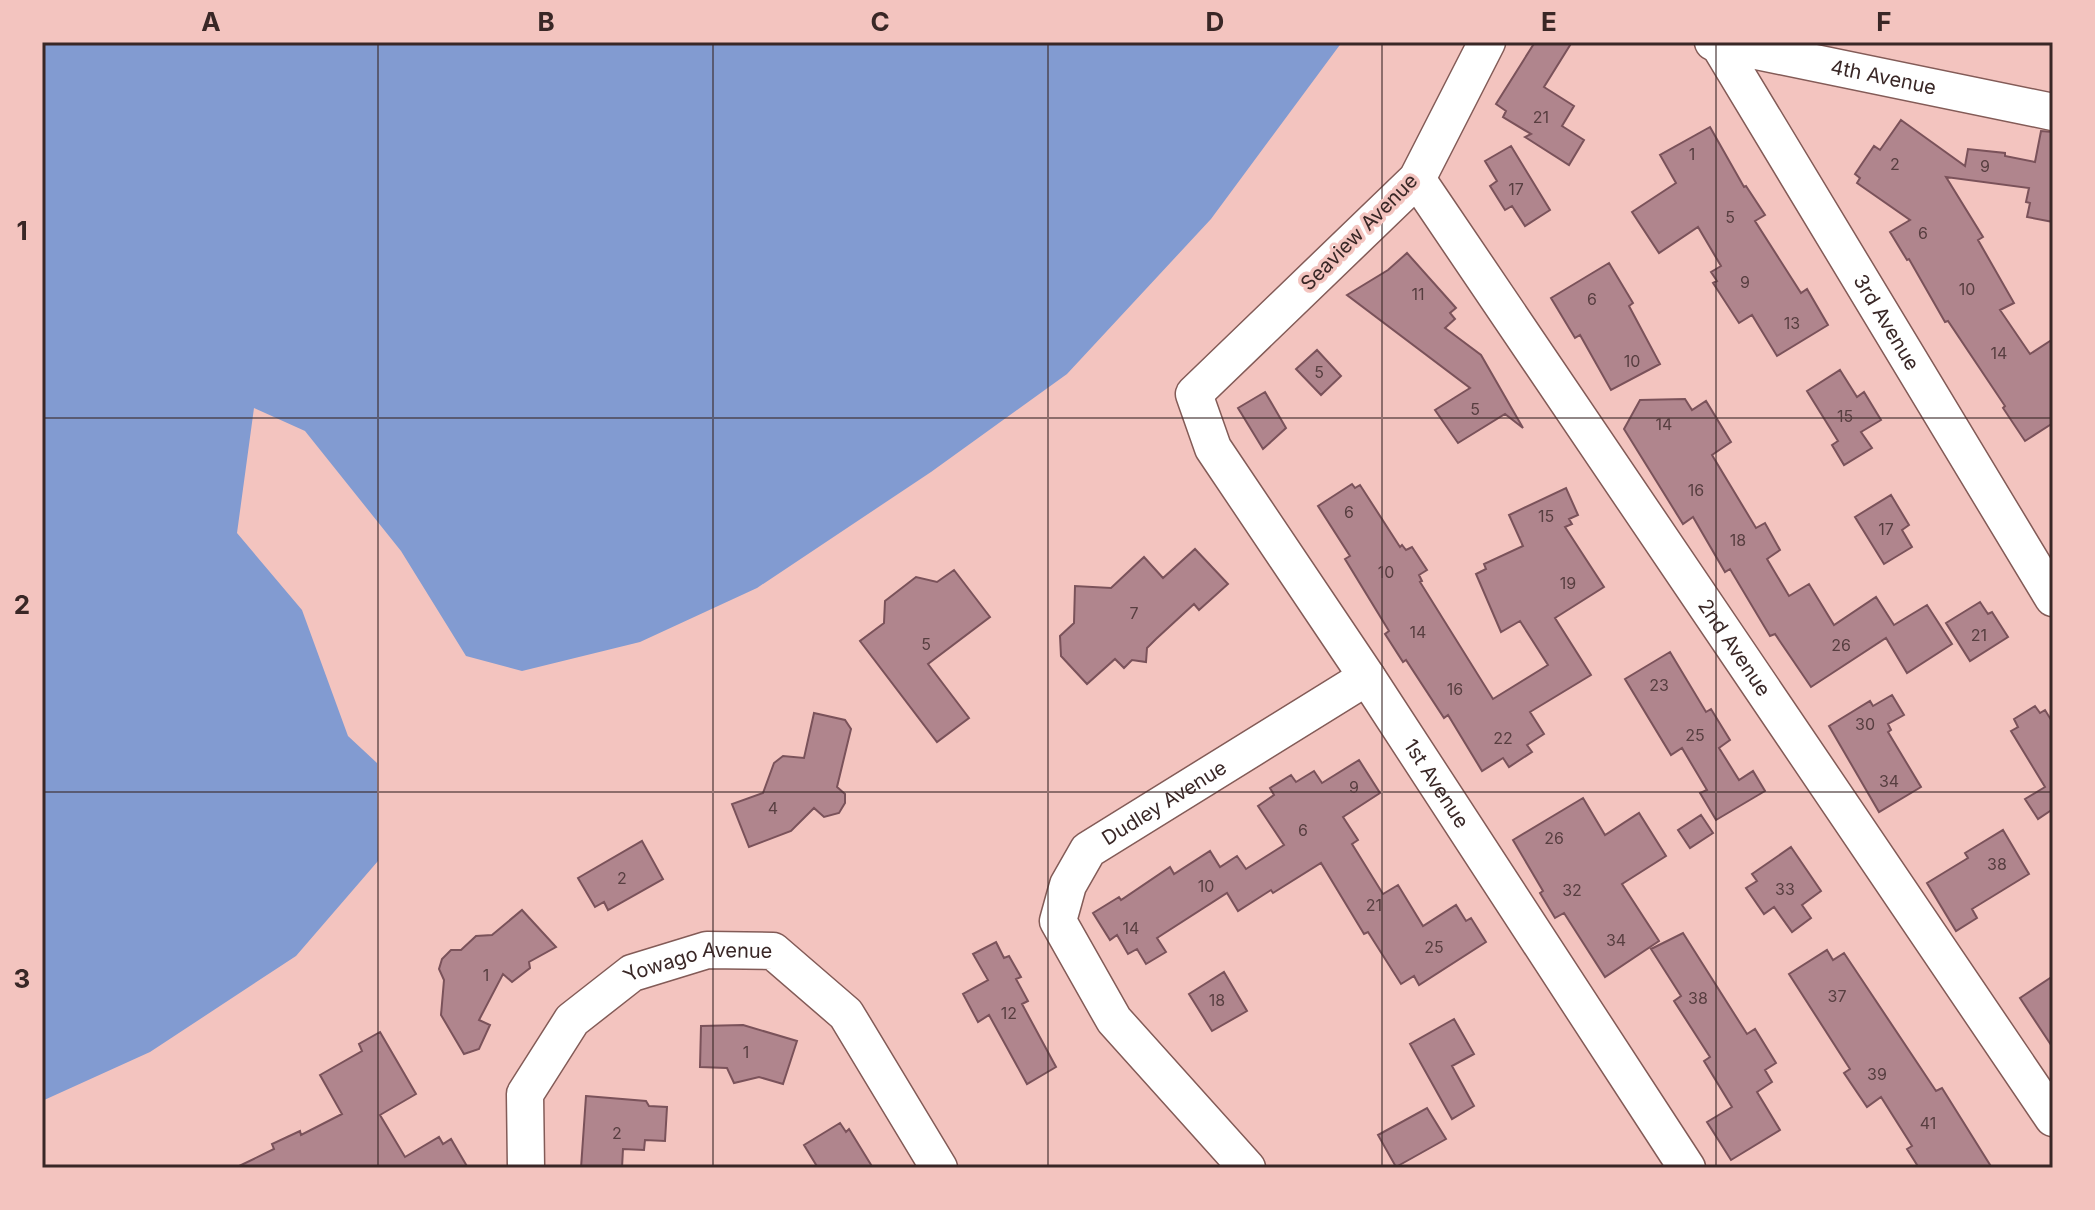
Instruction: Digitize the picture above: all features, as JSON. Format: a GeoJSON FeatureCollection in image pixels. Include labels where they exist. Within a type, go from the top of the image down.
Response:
{"type":"FeatureCollection","features":[{"type":"Feature","properties":{"kind":"street","name":"Seaview Avenue"},"geometry":{"type":"LineString","coordinates":[[1194,394],[1417,179],[1487,42]]}},
{"type":"Feature","properties":{"kind":"street","name":"4th Avenue"},"geometry":{"type":"LineString","coordinates":[[1716,44],[2053,112]]}},
{"type":"Feature","properties":{"kind":"street","name":"3rd Avenue"},"geometry":{"type":"LineString","coordinates":[[1716,44],[2053,598]]}},
{"type":"Feature","properties":{"kind":"street","name":"2nd Avenue"},"geometry":{"type":"LineString","coordinates":[[1417,179],[2053,1118]]}},
{"type":"Feature","properties":{"kind":"street","name":"1st Avenue"},"geometry":{"type":"LineString","coordinates":[[1194,394],[1213,448],[1367,677],[1687,1168]]}},
{"type":"Feature","properties":{"kind":"street","name":"Dudley Avenue"},"geometry":{"type":"LineString","coordinates":[[1247,1168],[1114,1020],[1058,921],[1068,885],[1088,850],[1367,677]]}},
{"type":"Feature","properties":{"kind":"street","name":"Yowago Avenue"},"geometry":{"type":"LineString","coordinates":[[526,1168],[525,1094],[572,1020],[632,973],[707,950],[773,951],[846,1014],[939,1168]]}},
{"type":"Feature","properties":{"kind":"water"},"geometry":{"type":"Polygon","coordinates":[[[42,42],[1342,42],[1211,219],[1067,374],[931,472],[757,588],[640,642],[522,671],[466,656],[401,551],[305,431],[254,408],[237,533],[302,610],[348,736],[377,763],[378,861],[296,956],[150,1052],[42,1101],[42,42]]]}},
{"type":"Feature","properties":{"kind":"building"},"geometry":{"type":"Polygon","coordinates":[[[1535,42],[1572,42],[1544,87],[1574,106],[1562,126],[1584,140],[1569,165],[1525,137],[1531,134],[1503,117],[1506,111],[1496,104],[1535,42]]]}},
{"type":"Feature","properties":{"kind":"building"},"geometry":{"type":"Polygon","coordinates":[[[1901,120],[1965,166],[1968,149],[2005,153],[2005,156],[2035,162],[2041,131],[2053,132],[2053,222],[2027,217],[2029,188],[1946,177],[1983,237],[1978,240],[2014,303],[2000,310],[2030,354],[2053,339],[2053,423],[2025,441],[1948,321],[1945,322],[1890,232],[1910,220],[1857,183],[1860,178],[1855,174],[1874,146],[1880,150],[1901,120]]]}},
{"type":"Feature","properties":{"kind":"building"},"geometry":{"type":"Polygon","coordinates":[[[1710,127],[1744,187],[1765,215],[1755,221],[1801,293],[1807,289],[1828,325],[1777,356],[1752,315],[1739,323],[1713,283],[1717,281],[1711,272],[1721,266],[1698,227],[1659,253],[1632,212],[1676,183],[1660,155],[1710,127]]]}},
{"type":"Feature","properties":{"kind":"building"},"geometry":{"type":"Polygon","coordinates":[[[1511,146],[1550,210],[1525,226],[1512,206],[1505,210],[1490,186],[1497,181],[1485,161],[1511,146]]]}},
{"type":"Feature","properties":{"kind":"building"},"geometry":{"type":"Polygon","coordinates":[[[1407,253],[1456,308],[1450,313],[1455,319],[1445,328],[1481,355],[1523,428],[1505,414],[1458,443],[1435,410],[1470,388],[1347,295],[1388,270],[1407,253]]]}},
{"type":"Feature","properties":{"kind":"building"},"geometry":{"type":"Polygon","coordinates":[[[1609,263],[1633,303],[1629,306],[1660,364],[1611,390],[1580,335],[1575,338],[1551,298],[1609,263]]]}},
{"type":"Feature","properties":{"kind":"building"},"geometry":{"type":"Polygon","coordinates":[[[1317,350],[1341,376],[1321,395],[1296,369],[1317,350]]]}},
{"type":"Feature","properties":{"kind":"building"},"geometry":{"type":"Polygon","coordinates":[[[1840,370],[1857,397],[1864,392],[1881,420],[1861,432],[1872,448],[1844,465],[1832,445],[1838,441],[1807,391],[1840,370]]]}},
{"type":"Feature","properties":{"kind":"building"},"geometry":{"type":"Polygon","coordinates":[[[1265,392],[1286,428],[1263,449],[1238,408],[1265,392]]]}},
{"type":"Feature","properties":{"kind":"building"},"geometry":{"type":"Polygon","coordinates":[[[1685,399],[1692,410],[1706,401],[1731,442],[1712,455],[1756,528],[1765,523],[1780,550],[1767,559],[1789,596],[1809,584],[1834,625],[1876,597],[1894,625],[1927,605],[1952,644],[1907,673],[1886,638],[1811,687],[1775,634],[1770,636],[1730,569],[1725,572],[1693,517],[1683,524],[1624,429],[1640,400],[1685,399]]]}},
{"type":"Feature","properties":{"kind":"building"},"geometry":{"type":"Polygon","coordinates":[[[1352,484],[1355,488],[1360,485],[1400,547],[1402,545],[1406,550],[1412,547],[1427,570],[1419,575],[1420,582],[1493,699],[1548,665],[1520,621],[1501,632],[1476,574],[1486,569],[1484,564],[1523,546],[1509,515],[1566,488],[1578,515],[1569,519],[1572,524],[1565,527],[1604,587],[1555,618],[1591,675],[1530,712],[1544,734],[1527,745],[1532,752],[1509,767],[1503,758],[1482,771],[1448,715],[1444,718],[1385,634],[1389,631],[1345,559],[1350,556],[1318,506],[1352,484]]]}},
{"type":"Feature","properties":{"kind":"building"},"geometry":{"type":"Polygon","coordinates":[[[1891,495],[1909,525],[1902,530],[1912,547],[1884,564],[1855,517],[1891,495]]]}},
{"type":"Feature","properties":{"kind":"building"},"geometry":{"type":"Polygon","coordinates":[[[1195,549],[1228,584],[1199,610],[1194,604],[1156,639],[1147,648],[1146,662],[1132,660],[1124,668],[1115,659],[1087,684],[1061,656],[1060,636],[1074,623],[1075,586],[1111,588],[1144,557],[1163,578],[1195,549]]]}},
{"type":"Feature","properties":{"kind":"building"},"geometry":{"type":"Polygon","coordinates":[[[954,570],[990,617],[928,664],[969,718],[937,742],[860,641],[884,623],[885,601],[916,577],[937,582],[954,570]]]}},
{"type":"Feature","properties":{"kind":"building"},"geometry":{"type":"Polygon","coordinates":[[[1980,602],[1988,614],[1992,612],[2008,637],[1970,661],[1946,623],[1980,602]]]}},
{"type":"Feature","properties":{"kind":"building"},"geometry":{"type":"Polygon","coordinates":[[[1670,652],[1706,712],[1711,709],[1730,740],[1719,748],[1739,780],[1753,771],[1765,791],[1716,820],[1700,793],[1707,790],[1682,748],[1671,755],[1625,679],[1670,652]]]}},
{"type":"Feature","properties":{"kind":"building"},"geometry":{"type":"Polygon","coordinates":[[[1892,695],[1904,715],[1888,724],[1891,730],[1888,732],[1921,787],[1879,812],[1829,726],[1870,701],[1873,706],[1892,695]]]}},
{"type":"Feature","properties":{"kind":"building"},"geometry":{"type":"Polygon","coordinates":[[[2035,706],[2040,713],[2045,710],[2053,723],[2053,809],[2038,819],[2025,799],[2045,787],[2011,731],[2018,727],[2014,719],[2035,706]]]}},
{"type":"Feature","properties":{"kind":"building"},"geometry":{"type":"Polygon","coordinates":[[[814,713],[845,720],[851,729],[837,787],[845,794],[845,803],[839,813],[824,817],[814,808],[791,831],[749,847],[732,804],[763,793],[774,763],[783,756],[804,758],[814,713]]]}},
{"type":"Feature","properties":{"kind":"building"},"geometry":{"type":"Polygon","coordinates":[[[1359,760],[1380,793],[1343,817],[1358,840],[1352,844],[1383,894],[1398,885],[1423,926],[1456,905],[1466,921],[1471,918],[1486,942],[1419,985],[1414,976],[1401,984],[1368,932],[1364,934],[1321,863],[1238,911],[1227,893],[1157,938],[1166,952],[1146,964],[1137,949],[1128,954],[1117,935],[1110,940],[1093,913],[1119,897],[1121,900],[1170,867],[1174,874],[1210,851],[1220,867],[1237,856],[1246,869],[1284,845],[1258,806],[1274,795],[1270,788],[1291,775],[1296,782],[1314,771],[1322,783],[1359,760]]]}},
{"type":"Feature","properties":{"kind":"building"},"geometry":{"type":"Polygon","coordinates":[[[1583,798],[1605,835],[1639,813],[1666,856],[1622,884],[1659,941],[1605,977],[1564,913],[1555,918],[1513,840],[1583,798]]]}},
{"type":"Feature","properties":{"kind":"building"},"geometry":{"type":"Polygon","coordinates":[[[1701,815],[1713,833],[1690,848],[1678,830],[1701,815]]]}},
{"type":"Feature","properties":{"kind":"building"},"geometry":{"type":"Polygon","coordinates":[[[2003,830],[2029,874],[1972,909],[1977,918],[1956,931],[1927,883],[1968,858],[1965,853],[2003,830]]]}},
{"type":"Feature","properties":{"kind":"building"},"geometry":{"type":"Polygon","coordinates":[[[642,841],[663,879],[608,910],[604,902],[595,907],[578,878],[642,841]]]}},
{"type":"Feature","properties":{"kind":"building"},"geometry":{"type":"Polygon","coordinates":[[[1791,847],[1821,891],[1802,905],[1811,918],[1792,932],[1774,907],[1764,914],[1746,888],[1757,881],[1752,874],[1791,847]]]}},
{"type":"Feature","properties":{"kind":"building"},"geometry":{"type":"Polygon","coordinates":[[[522,910],[556,947],[529,962],[530,968],[512,982],[503,974],[479,1020],[490,1025],[479,1049],[464,1054],[441,1015],[444,980],[439,969],[442,959],[451,950],[461,950],[476,936],[492,935],[522,910]]]}},
{"type":"Feature","properties":{"kind":"building"},"geometry":{"type":"Polygon","coordinates":[[[1683,933],[1747,1034],[1755,1029],[1776,1063],[1765,1070],[1772,1082],[1757,1092],[1780,1130],[1731,1160],[1707,1122],[1732,1107],[1704,1061],[1710,1057],[1674,1001],[1681,996],[1651,949],[1683,933]]]}},
{"type":"Feature","properties":{"kind":"building"},"geometry":{"type":"Polygon","coordinates":[[[996,942],[1004,958],[1009,956],[1021,977],[1016,979],[1028,1001],[1022,1004],[1056,1067],[1027,1084],[989,1015],[978,1022],[963,994],[988,980],[973,954],[996,942]]]}},
{"type":"Feature","properties":{"kind":"building"},"geometry":{"type":"Polygon","coordinates":[[[1827,950],[1833,960],[1844,953],[1936,1091],[1942,1088],[1992,1168],[1919,1168],[1907,1149],[1912,1146],[1881,1097],[1867,1107],[1844,1073],[1850,1069],[1789,974],[1827,950]]]}},
{"type":"Feature","properties":{"kind":"building"},"geometry":{"type":"Polygon","coordinates":[[[1224,972],[1247,1011],[1212,1031],[1189,994],[1224,972]]]}},
{"type":"Feature","properties":{"kind":"building"},"geometry":{"type":"Polygon","coordinates":[[[2053,976],[2053,1048],[2020,998],[2053,976]]]}},
{"type":"Feature","properties":{"kind":"building"},"geometry":{"type":"Polygon","coordinates":[[[1454,1019],[1474,1054],[1452,1066],[1474,1106],[1452,1119],[1410,1044],[1454,1019]]]}},
{"type":"Feature","properties":{"kind":"building"},"geometry":{"type":"Polygon","coordinates":[[[743,1025],[797,1041],[783,1084],[759,1077],[734,1083],[727,1068],[700,1067],[701,1026],[743,1025]]]}},
{"type":"Feature","properties":{"kind":"building"},"geometry":{"type":"Polygon","coordinates":[[[380,1032],[416,1094],[380,1115],[405,1157],[439,1137],[443,1144],[451,1139],[468,1168],[235,1168],[274,1149],[272,1144],[300,1131],[301,1135],[342,1114],[320,1075],[362,1051],[359,1044],[380,1032]]]}},
{"type":"Feature","properties":{"kind":"building"},"geometry":{"type":"Polygon","coordinates":[[[586,1096],[646,1101],[649,1106],[667,1107],[665,1141],[645,1140],[644,1150],[623,1149],[622,1168],[581,1168],[586,1096]]]}},
{"type":"Feature","properties":{"kind":"building"},"geometry":{"type":"Polygon","coordinates":[[[1427,1108],[1446,1139],[1396,1167],[1378,1135],[1427,1108]]]}},
{"type":"Feature","properties":{"kind":"building"},"geometry":{"type":"Polygon","coordinates":[[[840,1123],[846,1132],[849,1129],[873,1168],[818,1168],[804,1145],[840,1123]]]}}]}
